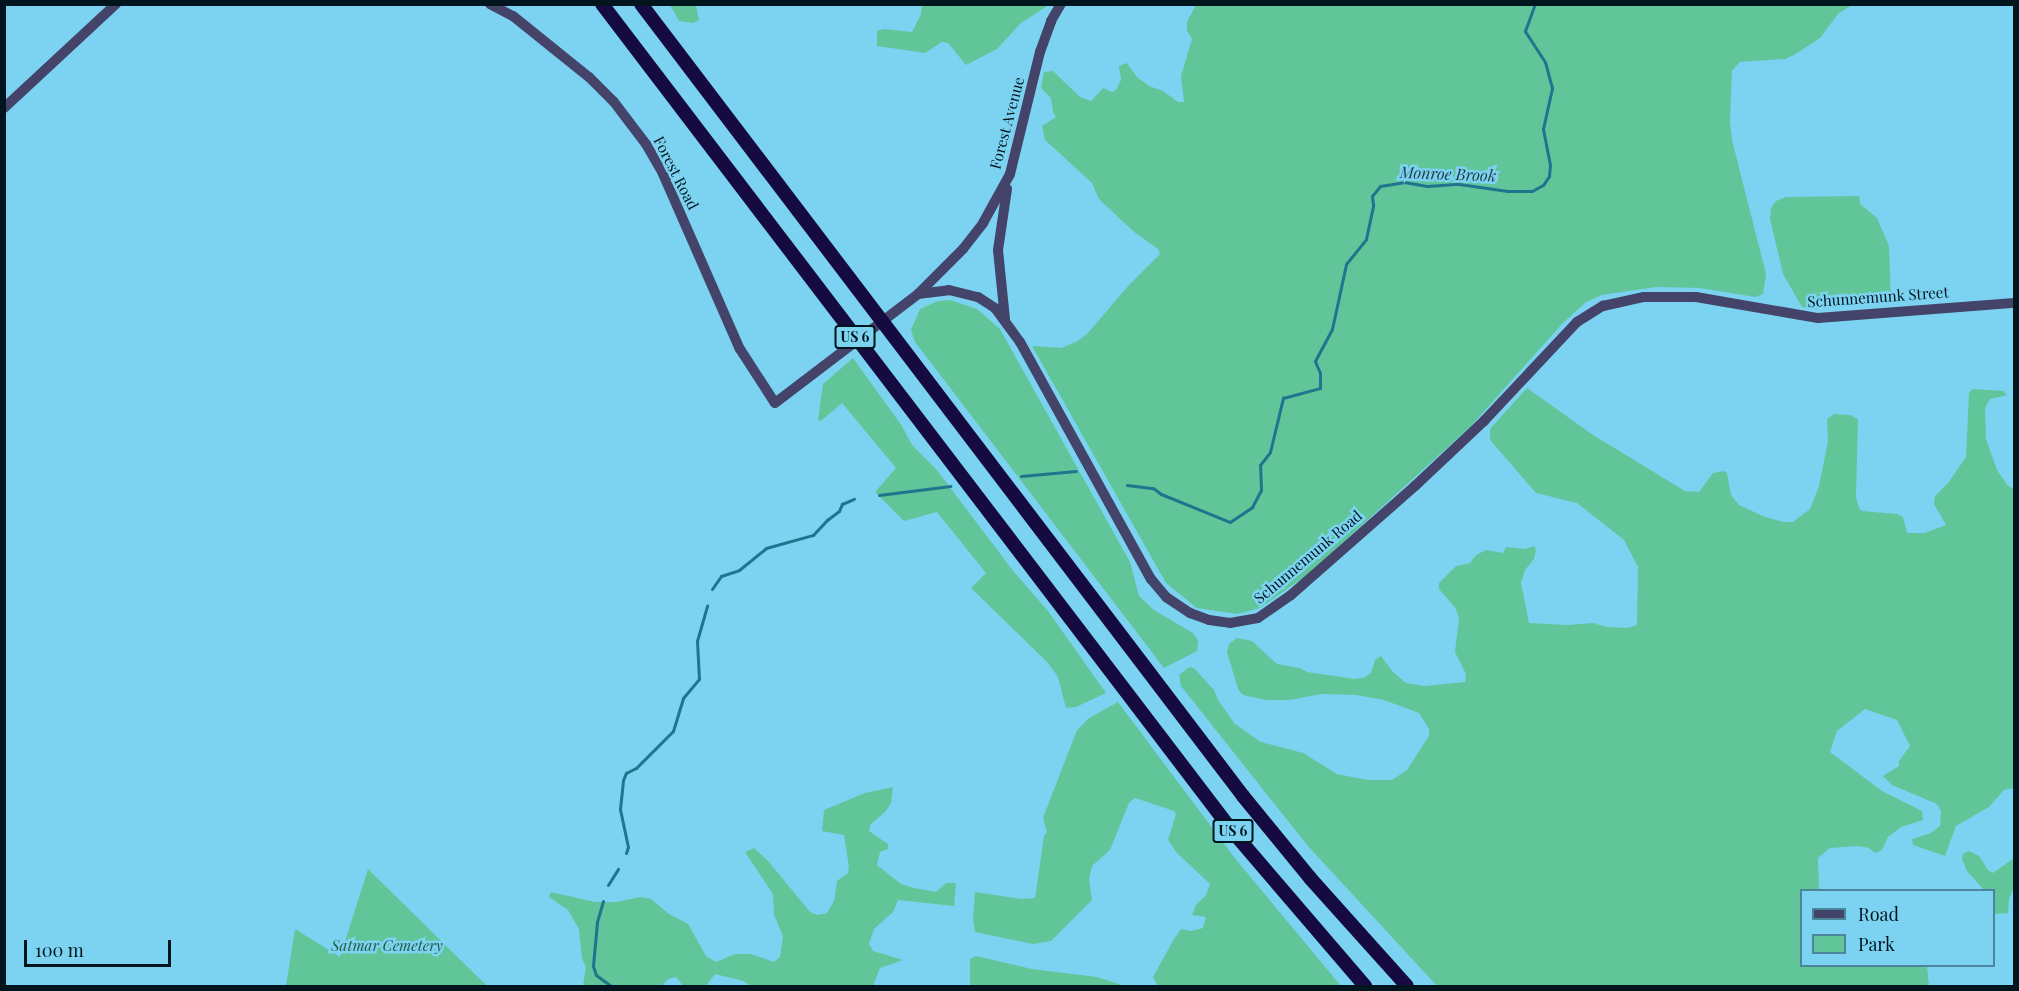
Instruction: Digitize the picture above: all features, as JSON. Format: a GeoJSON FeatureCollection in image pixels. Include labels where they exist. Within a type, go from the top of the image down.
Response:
{"type":"FeatureCollection","features":[{"type":"Feature","properties":{"kind":"highway","name":"US 6"},"geometry":{"type":"LineString","coordinates":[[602,4],[1233,832],[1365,987]]}},
{"type":"Feature","properties":{"kind":"highway","name":"US 6"},"geometry":{"type":"LineString","coordinates":[[641,4],[1243,796],[1326,896],[1407,987]]}},
{"type":"Feature","properties":{"kind":"street"},"geometry":{"type":"LineString","coordinates":[[4,108],[116,4]]}},
{"type":"Feature","properties":{"kind":"street","name":"Forest Road"},"geometry":{"type":"LineString","coordinates":[[490,4],[513,16],[589,77],[614,102],[641,137],[663,174],[740,349],[775,403]]}},
{"type":"Feature","properties":{"kind":"street","name":"Forest Avenue"},"geometry":{"type":"LineString","coordinates":[[775,403],[918,294],[978,230],[1010,174],[1040,52],[1051,21],[1061,4]]}},
{"type":"Feature","properties":{"kind":"street","name":"Schunnemunk Road"},"geometry":{"type":"LineString","coordinates":[[1005,320],[999,250],[1010,174]]}},
{"type":"Feature","properties":{"kind":"street","name":"Schunnemunk Road"},"geometry":{"type":"LineString","coordinates":[[918,294],[939,290],[968,294],[995,308],[1005,320],[1155,584],[1166,597],[1190,613],[1209,620],[1238,623],[1264,615],[1290,596],[1484,421],[1577,322],[1603,306]]}},
{"type":"Feature","properties":{"kind":"street","name":"Schunnemunk Street"},"geometry":{"type":"LineString","coordinates":[[1603,306],[1644,297],[1696,297],[1818,318],[2014,303]]}},
{"type":"Feature","properties":{"kind":"green space"},"geometry":{"type":"Polygon","coordinates":[[[922,4],[1049,5],[1021,23],[997,49],[966,65],[948,43],[942,42],[925,53],[877,46],[877,31],[884,29],[912,32],[921,14],[922,4]]]}},
{"type":"Feature","properties":{"kind":"green space"},"geometry":{"type":"Polygon","coordinates":[[[670,5],[696,5],[699,20],[693,23],[679,21],[670,5]]]}},
{"type":"Feature","properties":{"kind":"green space"},"geometry":{"type":"Polygon","coordinates":[[[1196,5],[1852,5],[1838,14],[1820,38],[1794,55],[1785,59],[1740,62],[1732,71],[1730,121],[1732,140],[1766,274],[1763,294],[1755,297],[1700,288],[1656,287],[1602,295],[1586,302],[1562,324],[1471,426],[1307,575],[1260,608],[1237,614],[1197,608],[1166,583],[1032,346],[1061,348],[1076,342],[1087,334],[1129,285],[1160,254],[1158,249],[1134,232],[1099,199],[1092,183],[1045,140],[1042,126],[1056,117],[1051,98],[1041,88],[1044,72],[1053,71],[1080,97],[1091,101],[1103,88],[1112,92],[1116,90],[1121,80],[1119,66],[1127,63],[1137,77],[1149,86],[1163,91],[1178,102],[1184,102],[1181,76],[1192,39],[1187,31],[1187,22],[1196,5]]]}},
{"type":"Feature","properties":{"kind":"green space"},"geometry":{"type":"Polygon","coordinates":[[[1859,196],[1860,204],[1877,218],[1889,246],[1891,303],[1816,309],[1802,307],[1783,274],[1770,219],[1771,208],[1776,201],[1786,197],[1859,196]]]}},
{"type":"Feature","properties":{"kind":"green space"},"geometry":{"type":"Polygon","coordinates":[[[950,300],[977,309],[1000,329],[1130,562],[1139,596],[1154,610],[1193,633],[1198,640],[1197,651],[1164,668],[915,342],[911,330],[920,309],[938,301],[950,300]]]}},
{"type":"Feature","properties":{"kind":"green space"},"geometry":{"type":"Polygon","coordinates":[[[853,358],[902,426],[912,445],[936,469],[1014,572],[1048,611],[1106,693],[1076,707],[1066,708],[1058,677],[1048,663],[971,588],[986,573],[937,512],[904,521],[875,492],[896,468],[842,403],[821,421],[818,420],[823,384],[853,358]]]}},
{"type":"Feature","properties":{"kind":"green space"},"geometry":{"type":"Polygon","coordinates":[[[1527,388],[1593,435],[1685,491],[1699,492],[1713,473],[1724,471],[1727,473],[1731,495],[1739,505],[1765,517],[1793,522],[1810,509],[1819,486],[1828,441],[1827,419],[1834,414],[1850,415],[1858,419],[1856,497],[1859,508],[1862,511],[1897,514],[1903,517],[1907,533],[1925,533],[1946,525],[1934,504],[1935,496],[1948,483],[1966,457],[1969,393],[1973,389],[2003,391],[2007,395],[1990,399],[1985,408],[1986,439],[1997,470],[2008,486],[2014,489],[2014,788],[2004,790],[1989,807],[1956,826],[1945,856],[1913,845],[1912,839],[1931,833],[1940,826],[1941,811],[1937,804],[1892,785],[1883,776],[1899,766],[1899,761],[1910,746],[1897,720],[1865,709],[1837,731],[1830,752],[1882,791],[1922,811],[1923,820],[1901,827],[1888,837],[1882,850],[1875,853],[1869,848],[1857,846],[1830,848],[1818,858],[1819,889],[1800,889],[1800,967],[1927,967],[1929,986],[1437,986],[1307,845],[1181,686],[1179,675],[1189,667],[1194,668],[1214,690],[1218,700],[1235,724],[1261,742],[1303,753],[1337,774],[1368,780],[1392,780],[1407,770],[1429,736],[1429,729],[1419,713],[1384,700],[1356,695],[1321,694],[1290,700],[1266,700],[1243,695],[1238,689],[1227,652],[1229,644],[1237,638],[1252,641],[1277,664],[1300,668],[1307,672],[1355,679],[1365,677],[1371,673],[1375,660],[1381,656],[1393,672],[1406,683],[1425,686],[1465,682],[1466,674],[1455,652],[1459,619],[1456,609],[1439,589],[1439,583],[1456,566],[1470,563],[1476,555],[1486,550],[1503,553],[1506,547],[1525,549],[1534,546],[1536,550],[1534,559],[1525,570],[1521,583],[1529,623],[1568,625],[1593,623],[1607,627],[1627,628],[1637,625],[1638,567],[1624,540],[1577,503],[1536,493],[1490,440],[1490,429],[1527,388]]]}},
{"type":"Feature","properties":{"kind":"green space"},"geometry":{"type":"Polygon","coordinates":[[[1118,702],[1234,857],[1341,986],[1158,986],[1153,977],[1181,929],[1191,931],[1203,928],[1206,917],[1192,915],[1196,905],[1206,895],[1210,884],[1177,853],[1168,840],[1176,814],[1174,811],[1135,798],[1129,803],[1110,850],[1092,866],[1089,879],[1092,900],[1051,941],[1033,944],[975,932],[973,920],[975,892],[1021,899],[1035,898],[1044,836],[1047,832],[1043,818],[1077,730],[1089,718],[1118,702]]]}},
{"type":"Feature","properties":{"kind":"green space"},"geometry":{"type":"Polygon","coordinates":[[[893,787],[891,803],[886,811],[870,825],[869,831],[888,844],[888,849],[880,852],[877,865],[901,884],[914,888],[936,892],[946,883],[956,883],[954,906],[898,900],[893,912],[874,929],[869,944],[873,951],[903,960],[880,968],[873,986],[751,986],[743,981],[715,974],[706,986],[683,986],[676,977],[668,979],[662,986],[583,986],[586,967],[582,959],[579,929],[568,910],[549,897],[551,892],[595,902],[617,902],[640,897],[651,899],[669,914],[688,924],[706,956],[716,962],[735,954],[751,954],[774,962],[780,957],[783,936],[774,915],[773,894],[745,852],[754,848],[769,862],[810,912],[818,915],[827,913],[834,901],[837,881],[848,873],[849,867],[844,835],[822,831],[824,810],[865,793],[893,787]]]}},
{"type":"Feature","properties":{"kind":"green space"},"geometry":{"type":"Polygon","coordinates":[[[1969,851],[1979,856],[1988,870],[1993,873],[2014,858],[2014,887],[2009,899],[2008,913],[1995,914],[1995,889],[1983,889],[1967,871],[1962,859],[1963,854],[1969,851]]]}},
{"type":"Feature","properties":{"kind":"green space","name":"Satmar Cemetery"},"geometry":{"type":"Polygon","coordinates":[[[368,869],[487,986],[286,986],[295,929],[340,957],[368,869]]]}},
{"type":"Feature","properties":{"kind":"green space"},"geometry":{"type":"Polygon","coordinates":[[[976,956],[1032,969],[1097,977],[1125,986],[970,986],[970,959],[976,956]]]}},
{"type":"Feature","properties":{"kind":"waterway","name":"Monroe Brook"},"geometry":{"type":"LineString","coordinates":[[1127,485],[1153,488],[1161,494],[1230,522],[1252,507],[1261,490],[1260,465],[1270,452],[1283,398],[1320,388],[1320,373],[1315,361],[1332,329],[1346,264],[1366,239],[1373,205],[1372,196],[1380,186],[1404,182],[1427,186],[1459,184],[1508,191],[1532,191],[1543,185],[1549,176],[1550,165],[1543,129],[1552,88],[1545,62],[1525,31],[1535,4]]}},
{"type":"Feature","properties":{"kind":"waterway","name":"Monroe Brook"},"geometry":{"type":"LineString","coordinates":[[1021,476],[1076,471]]}},
{"type":"Feature","properties":{"kind":"waterway","name":"Monroe Brook"},"geometry":{"type":"LineString","coordinates":[[879,495],[950,486]]}},
{"type":"Feature","properties":{"kind":"waterway","name":"Monroe Brook"},"geometry":{"type":"LineString","coordinates":[[712,589],[721,576],[739,570],[766,548],[813,535],[839,511],[842,504],[854,499]]}},
{"type":"Feature","properties":{"kind":"waterway","name":"Monroe Brook"},"geometry":{"type":"LineString","coordinates":[[626,853],[628,847],[620,809],[623,780],[626,773],[636,768],[673,731],[683,698],[699,679],[697,641],[707,605]]}},
{"type":"Feature","properties":{"kind":"waterway","name":"Monroe Brook"},"geometry":{"type":"LineString","coordinates":[[608,885],[618,869]]}},
{"type":"Feature","properties":{"kind":"waterway","name":"Monroe Brook"},"geometry":{"type":"LineString","coordinates":[[603,901],[597,922],[593,966],[596,975],[611,986]]}}]}
